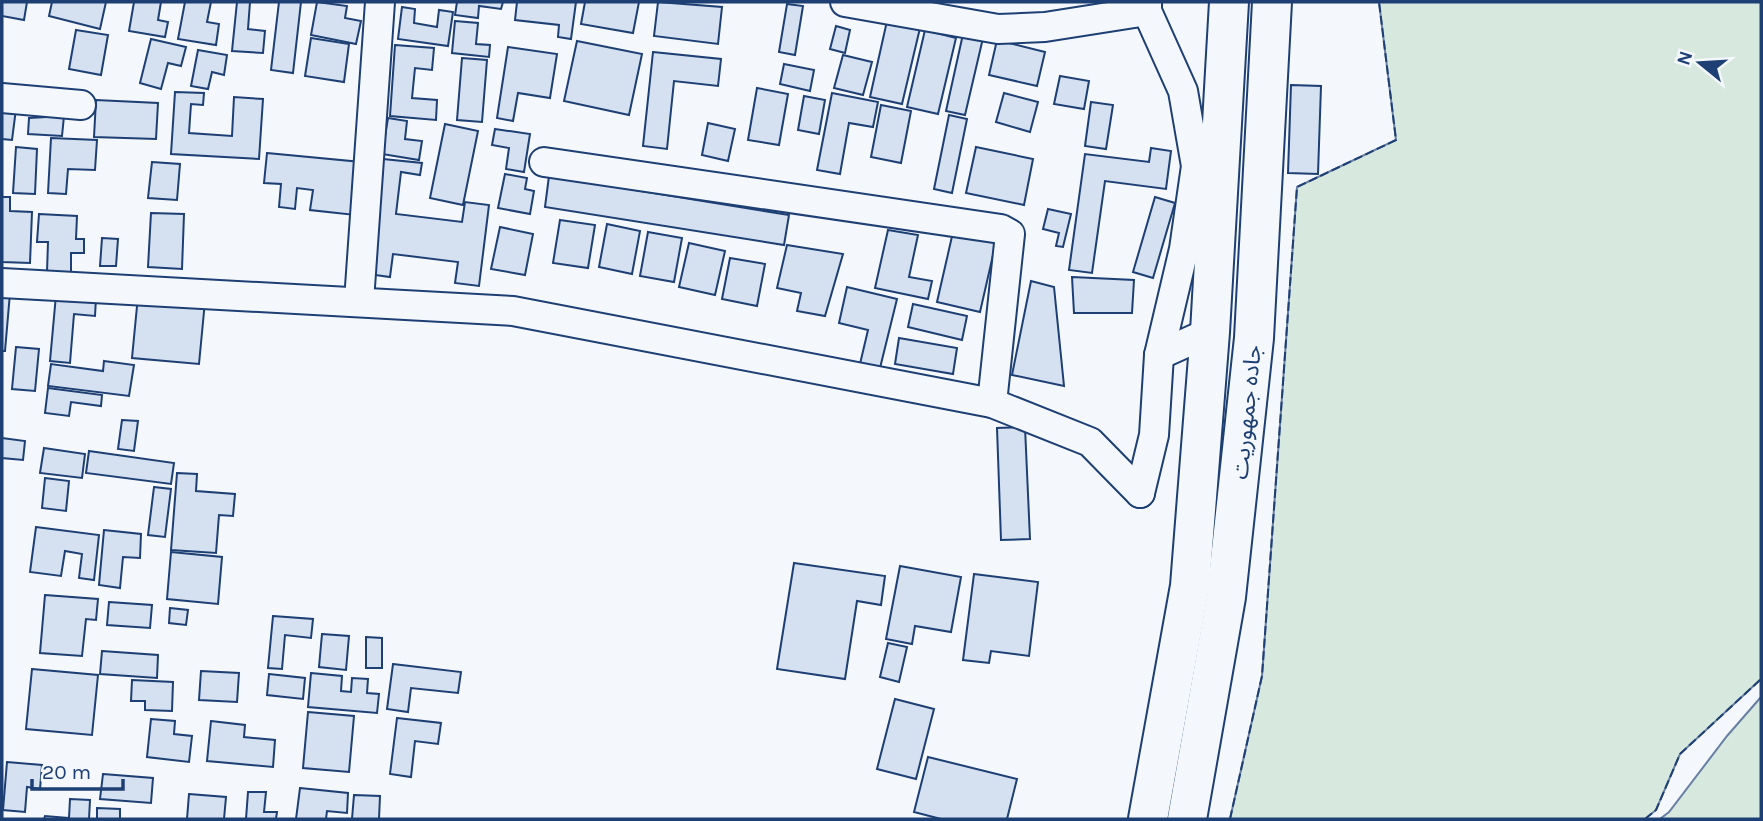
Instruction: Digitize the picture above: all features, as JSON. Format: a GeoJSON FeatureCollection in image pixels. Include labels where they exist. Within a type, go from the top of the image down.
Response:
{"type":"FeatureCollection","features":[{"type":"Feature","properties":{"kind":"main road","name":"جاده جمهوریت"},"geometry":{"type":"LineString","coordinates":[[1148,819],[1190,586],[1210,332],[1229,2]]}},
{"type":"Feature","properties":{"kind":"main road","name":"جاده جمهوریت"},"geometry":{"type":"LineString","coordinates":[[1186,819],[1226,597],[1252,352],[1272,2]]}},
{"type":"Feature","properties":{"kind":"street"},"geometry":{"type":"LineString","coordinates":[[2,282],[513,311],[992,403],[1090,442],[1140,493],[1154,435],[1159,355],[1184,249],[1196,166],[1182,91],[1147,6],[1045,27],[998,29],[845,2]]}},
{"type":"Feature","properties":{"kind":"street"},"geometry":{"type":"LineString","coordinates":[[359,301],[372,3]]}},
{"type":"Feature","properties":{"kind":"street"},"geometry":{"type":"LineString","coordinates":[[2,98],[81,105]]}},
{"type":"Feature","properties":{"kind":"street"},"geometry":{"type":"LineString","coordinates":[[544,162],[988,227],[1010,234],[992,403]]}},
{"type":"Feature","properties":{"kind":"street"},"geometry":{"type":"LineString","coordinates":[[1159,355],[1210,332]]}},
{"type":"Feature","properties":{"kind":"shaded area"},"geometry":{"type":"Polygon","coordinates":[[[1379,2],[1761,2],[1761,679],[1680,754],[1656,810],[1645,819],[1230,819],[1262,676],[1297,187],[1396,140],[1379,2]]]}},
{"type":"Feature","properties":{"kind":"shaded area"},"geometry":{"type":"Polygon","coordinates":[[[1761,697],[1761,819],[1660,819],[1669,812],[1727,736],[1761,697]]]}},
{"type":"Feature","properties":{"kind":"building"},"geometry":{"type":"Polygon","coordinates":[[[2,2],[27,2],[24,20],[2,16],[2,2]]]}},
{"type":"Feature","properties":{"kind":"building"},"geometry":{"type":"Polygon","coordinates":[[[52,2],[106,2],[100,29],[49,16],[52,2]]]}},
{"type":"Feature","properties":{"kind":"building"},"geometry":{"type":"Polygon","coordinates":[[[134,2],[161,2],[158,20],[168,22],[165,37],[129,31],[134,2]]]}},
{"type":"Feature","properties":{"kind":"building"},"geometry":{"type":"Polygon","coordinates":[[[185,2],[211,2],[207,22],[219,24],[216,45],[178,39],[185,2]]]}},
{"type":"Feature","properties":{"kind":"building"},"geometry":{"type":"Polygon","coordinates":[[[237,2],[250,2],[248,29],[265,31],[263,53],[232,51],[237,2]]]}},
{"type":"Feature","properties":{"kind":"building"},"geometry":{"type":"Polygon","coordinates":[[[279,2],[301,2],[293,73],[271,70],[279,2]]]}},
{"type":"Feature","properties":{"kind":"building"},"geometry":{"type":"Polygon","coordinates":[[[317,2],[347,6],[345,18],[361,21],[356,44],[311,35],[317,2]]]}},
{"type":"Feature","properties":{"kind":"building"},"geometry":{"type":"Polygon","coordinates":[[[457,2],[503,2],[501,9],[479,6],[478,18],[455,15],[457,2]]]}},
{"type":"Feature","properties":{"kind":"building"},"geometry":{"type":"Polygon","coordinates":[[[517,2],[576,2],[571,39],[558,37],[559,25],[515,20],[517,2]]]}},
{"type":"Feature","properties":{"kind":"building"},"geometry":{"type":"Polygon","coordinates":[[[585,2],[639,2],[633,33],[581,24],[585,2]]]}},
{"type":"Feature","properties":{"kind":"building"},"geometry":{"type":"Polygon","coordinates":[[[658,2],[722,7],[718,44],[654,36],[658,2]]]}},
{"type":"Feature","properties":{"kind":"building"},"geometry":{"type":"Polygon","coordinates":[[[787,4],[803,6],[795,55],[779,52],[787,4]]]}},
{"type":"Feature","properties":{"kind":"building"},"geometry":{"type":"Polygon","coordinates":[[[402,7],[415,9],[414,23],[437,27],[439,10],[453,12],[448,46],[398,39],[402,7]]]}},
{"type":"Feature","properties":{"kind":"building"},"geometry":{"type":"Polygon","coordinates":[[[455,21],[478,23],[476,44],[490,45],[489,57],[452,53],[455,21]]]}},
{"type":"Feature","properties":{"kind":"building"},"geometry":{"type":"Polygon","coordinates":[[[887,21],[920,28],[902,104],[870,97],[887,21]]]}},
{"type":"Feature","properties":{"kind":"building"},"geometry":{"type":"Polygon","coordinates":[[[836,26],[850,30],[845,53],[830,49],[836,26]]]}},
{"type":"Feature","properties":{"kind":"building"},"geometry":{"type":"Polygon","coordinates":[[[76,30],[108,35],[101,75],[69,69],[76,30]]]}},
{"type":"Feature","properties":{"kind":"building"},"geometry":{"type":"Polygon","coordinates":[[[925,30],[956,38],[938,114],[907,107],[925,30]]]}},
{"type":"Feature","properties":{"kind":"building"},"geometry":{"type":"Polygon","coordinates":[[[963,34],[983,38],[965,115],[946,111],[963,34]]]}},
{"type":"Feature","properties":{"kind":"building"},"geometry":{"type":"Polygon","coordinates":[[[311,38],[349,44],[344,82],[305,76],[311,38]]]}},
{"type":"Feature","properties":{"kind":"building"},"geometry":{"type":"Polygon","coordinates":[[[151,39],[186,47],[181,66],[168,63],[161,89],[140,83],[151,39]]]}},
{"type":"Feature","properties":{"kind":"building"},"geometry":{"type":"Polygon","coordinates":[[[997,40],[1045,52],[1037,86],[989,75],[997,40]]]}},
{"type":"Feature","properties":{"kind":"building"},"geometry":{"type":"Polygon","coordinates":[[[577,41],[642,54],[629,115],[564,101],[577,41]]]}},
{"type":"Feature","properties":{"kind":"building"},"geometry":{"type":"Polygon","coordinates":[[[395,45],[434,48],[432,70],[415,68],[412,98],[437,100],[436,120],[390,116],[395,45]]]}},
{"type":"Feature","properties":{"kind":"building"},"geometry":{"type":"Polygon","coordinates":[[[508,47],[557,54],[550,98],[518,93],[513,121],[497,118],[508,47]]]}},
{"type":"Feature","properties":{"kind":"building"},"geometry":{"type":"Polygon","coordinates":[[[198,50],[227,55],[224,75],[212,72],[208,89],[191,86],[198,50]]]}},
{"type":"Feature","properties":{"kind":"building"},"geometry":{"type":"Polygon","coordinates":[[[653,52],[721,59],[718,86],[674,81],[667,149],[643,146],[653,52]]]}},
{"type":"Feature","properties":{"kind":"building"},"geometry":{"type":"Polygon","coordinates":[[[843,55],[872,62],[863,95],[834,88],[843,55]]]}},
{"type":"Feature","properties":{"kind":"building"},"geometry":{"type":"Polygon","coordinates":[[[462,58],[487,60],[482,122],[457,120],[462,58]]]}},
{"type":"Feature","properties":{"kind":"building"},"geometry":{"type":"Polygon","coordinates":[[[784,64],[814,70],[810,91],[780,84],[784,64]]]}},
{"type":"Feature","properties":{"kind":"building"},"geometry":{"type":"Polygon","coordinates":[[[1060,76],[1089,81],[1084,109],[1054,104],[1060,76]]]}},
{"type":"Feature","properties":{"kind":"building"},"geometry":{"type":"Polygon","coordinates":[[[1291,85],[1321,86],[1318,174],[1288,173],[1291,85]]]}},
{"type":"Feature","properties":{"kind":"building"},"geometry":{"type":"Polygon","coordinates":[[[757,88],[788,94],[779,145],[748,140],[757,88]]]}},
{"type":"Feature","properties":{"kind":"building"},"geometry":{"type":"Polygon","coordinates":[[[175,92],[204,93],[203,105],[191,104],[189,133],[232,136],[234,97],[263,99],[259,159],[171,154],[175,92]]]}},
{"type":"Feature","properties":{"kind":"building"},"geometry":{"type":"Polygon","coordinates":[[[832,93],[878,102],[873,127],[849,123],[840,174],[817,170],[832,93]]]}},
{"type":"Feature","properties":{"kind":"building"},"geometry":{"type":"Polygon","coordinates":[[[1004,93],[1038,102],[1030,132],[996,122],[1004,93]]]}},
{"type":"Feature","properties":{"kind":"building"},"geometry":{"type":"Polygon","coordinates":[[[804,96],[825,100],[819,134],[798,130],[804,96]]]}},
{"type":"Feature","properties":{"kind":"building"},"geometry":{"type":"Polygon","coordinates":[[[96,100],[158,103],[156,139],[94,137],[96,100]]]}},
{"type":"Feature","properties":{"kind":"building"},"geometry":{"type":"Polygon","coordinates":[[[1091,102],[1113,105],[1106,149],[1085,146],[1091,102]]]}},
{"type":"Feature","properties":{"kind":"building"},"geometry":{"type":"Polygon","coordinates":[[[881,105],[911,111],[901,163],[871,157],[881,105]]]}},
{"type":"Feature","properties":{"kind":"building"},"geometry":{"type":"Polygon","coordinates":[[[2,107],[16,109],[12,140],[2,139],[2,107]]]}},
{"type":"Feature","properties":{"kind":"building"},"geometry":{"type":"Polygon","coordinates":[[[949,115],[967,119],[952,193],[934,189],[949,115]]]}},
{"type":"Feature","properties":{"kind":"building"},"geometry":{"type":"Polygon","coordinates":[[[64,116],[62,136],[28,134],[29,118],[64,116]]]}},
{"type":"Feature","properties":{"kind":"building"},"geometry":{"type":"Polygon","coordinates":[[[388,118],[407,121],[405,139],[422,141],[419,160],[382,154],[388,118]]]}},
{"type":"Feature","properties":{"kind":"building"},"geometry":{"type":"Polygon","coordinates":[[[708,123],[735,129],[728,161],[702,155],[708,123]]]}},
{"type":"Feature","properties":{"kind":"building"},"geometry":{"type":"Polygon","coordinates":[[[445,124],[478,131],[463,205],[430,198],[445,124]]]}},
{"type":"Feature","properties":{"kind":"building"},"geometry":{"type":"Polygon","coordinates":[[[495,129],[530,134],[524,172],[506,169],[509,148],[492,145],[495,129]]]}},
{"type":"Feature","properties":{"kind":"building"},"geometry":{"type":"Polygon","coordinates":[[[51,138],[97,140],[95,170],[68,169],[66,194],[48,193],[51,138]]]}},
{"type":"Feature","properties":{"kind":"building"},"geometry":{"type":"Polygon","coordinates":[[[16,147],[37,149],[35,194],[13,193],[16,147]]]}},
{"type":"Feature","properties":{"kind":"building"},"geometry":{"type":"Polygon","coordinates":[[[976,147],[1033,159],[1024,205],[966,193],[976,147]]]}},
{"type":"Feature","properties":{"kind":"building"},"geometry":{"type":"Polygon","coordinates":[[[1151,148],[1171,151],[1166,189],[1105,181],[1092,273],[1069,270],[1085,154],[1149,162],[1151,148]]]}},
{"type":"Feature","properties":{"kind":"building"},"geometry":{"type":"Polygon","coordinates":[[[267,153],[361,162],[355,215],[310,210],[313,190],[297,188],[295,209],[279,207],[281,184],[264,183],[267,153]]]}},
{"type":"Feature","properties":{"kind":"building"},"geometry":{"type":"Polygon","coordinates":[[[383,159],[422,163],[420,175],[401,172],[396,214],[462,222],[465,202],[489,205],[479,286],[455,283],[458,262],[393,254],[390,277],[368,274],[383,159]]]}},
{"type":"Feature","properties":{"kind":"building"},"geometry":{"type":"Polygon","coordinates":[[[152,162],[180,164],[177,200],[148,198],[152,162]]]}},
{"type":"Feature","properties":{"kind":"building"},"geometry":{"type":"Polygon","coordinates":[[[505,174],[527,178],[525,189],[534,191],[530,214],[498,208],[505,174]]]}},
{"type":"Feature","properties":{"kind":"building"},"geometry":{"type":"Polygon","coordinates":[[[549,176],[789,215],[784,245],[545,207],[549,176]]]}},
{"type":"Feature","properties":{"kind":"building"},"geometry":{"type":"Polygon","coordinates":[[[2,197],[10,197],[10,211],[32,212],[30,263],[2,262],[2,197]]]}},
{"type":"Feature","properties":{"kind":"building"},"geometry":{"type":"Polygon","coordinates":[[[1155,197],[1175,203],[1153,278],[1133,272],[1155,197]]]}},
{"type":"Feature","properties":{"kind":"building"},"geometry":{"type":"Polygon","coordinates":[[[1048,209],[1071,214],[1063,247],[1056,246],[1059,233],[1043,229],[1048,209]]]}},
{"type":"Feature","properties":{"kind":"building"},"geometry":{"type":"Polygon","coordinates":[[[151,213],[184,214],[182,269],[148,267],[151,213]]]}},
{"type":"Feature","properties":{"kind":"building"},"geometry":{"type":"Polygon","coordinates":[[[39,214],[77,216],[76,239],[84,239],[84,253],[71,253],[71,273],[47,272],[48,242],[37,242],[39,214]]]}},
{"type":"Feature","properties":{"kind":"building"},"geometry":{"type":"Polygon","coordinates":[[[560,220],[595,225],[588,268],[553,263],[560,220]]]}},
{"type":"Feature","properties":{"kind":"building"},"geometry":{"type":"Polygon","coordinates":[[[607,224],[640,231],[632,274],[599,267],[607,224]]]}},
{"type":"Feature","properties":{"kind":"building"},"geometry":{"type":"Polygon","coordinates":[[[500,227],[533,234],[525,275],[491,269],[500,227]]]}},
{"type":"Feature","properties":{"kind":"building"},"geometry":{"type":"Polygon","coordinates":[[[888,230],[918,235],[909,277],[932,281],[928,299],[875,288],[888,230]]]}},
{"type":"Feature","properties":{"kind":"building"},"geometry":{"type":"Polygon","coordinates":[[[648,232],[682,238],[674,282],[640,276],[648,232]]]}},
{"type":"Feature","properties":{"kind":"building"},"geometry":{"type":"Polygon","coordinates":[[[953,232],[996,242],[980,312],[937,302],[953,232]]]}},
{"type":"Feature","properties":{"kind":"building"},"geometry":{"type":"Polygon","coordinates":[[[102,238],[118,239],[116,266],[100,266],[102,238]]]}},
{"type":"Feature","properties":{"kind":"building"},"geometry":{"type":"Polygon","coordinates":[[[689,243],[725,251],[715,295],[679,287],[689,243]]]}},
{"type":"Feature","properties":{"kind":"building"},"geometry":{"type":"Polygon","coordinates":[[[787,245],[843,254],[825,316],[797,311],[801,293],[777,288],[787,245]]]}},
{"type":"Feature","properties":{"kind":"building"},"geometry":{"type":"Polygon","coordinates":[[[730,258],[765,264],[757,306],[722,299],[730,258]]]}},
{"type":"Feature","properties":{"kind":"building"},"geometry":{"type":"Polygon","coordinates":[[[1072,277],[1134,280],[1132,313],[1074,313],[1072,277]]]}},
{"type":"Feature","properties":{"kind":"building"},"geometry":{"type":"Polygon","coordinates":[[[1031,281],[1054,287],[1064,386],[1012,375],[1031,281]]]}},
{"type":"Feature","properties":{"kind":"building"},"geometry":{"type":"Polygon","coordinates":[[[847,287],[897,299],[880,368],[860,364],[868,330],[839,323],[847,287]]]}},
{"type":"Feature","properties":{"kind":"building"},"geometry":{"type":"Polygon","coordinates":[[[2,293],[10,293],[5,351],[2,351],[2,293]]]}},
{"type":"Feature","properties":{"kind":"building"},"geometry":{"type":"Polygon","coordinates":[[[56,295],[96,298],[95,316],[74,314],[70,363],[50,361],[56,295]]]}},
{"type":"Feature","properties":{"kind":"building"},"geometry":{"type":"Polygon","coordinates":[[[138,296],[205,301],[199,364],[132,358],[138,296]]]}},
{"type":"Feature","properties":{"kind":"building"},"geometry":{"type":"Polygon","coordinates":[[[913,304],[967,316],[962,340],[908,327],[913,304]]]}},
{"type":"Feature","properties":{"kind":"building"},"geometry":{"type":"Polygon","coordinates":[[[899,338],[957,348],[953,374],[895,364],[899,338]]]}},
{"type":"Feature","properties":{"kind":"building"},"geometry":{"type":"Polygon","coordinates":[[[16,347],[39,349],[35,391],[12,389],[16,347]]]}},
{"type":"Feature","properties":{"kind":"building"},"geometry":{"type":"Polygon","coordinates":[[[104,361],[134,365],[129,396],[48,386],[51,364],[103,371],[104,361]]]}},
{"type":"Feature","properties":{"kind":"building"},"geometry":{"type":"Polygon","coordinates":[[[48,388],[102,395],[101,406],[71,402],[69,416],[45,413],[48,388]]]}},
{"type":"Feature","properties":{"kind":"building"},"geometry":{"type":"Polygon","coordinates":[[[122,420],[138,421],[134,451],[118,449],[122,420]]]}},
{"type":"Feature","properties":{"kind":"building"},"geometry":{"type":"Polygon","coordinates":[[[1025,427],[1030,539],[1001,540],[997,428],[1025,427]]]}},
{"type":"Feature","properties":{"kind":"building"},"geometry":{"type":"Polygon","coordinates":[[[2,438],[25,441],[23,460],[2,458],[2,438]]]}},
{"type":"Feature","properties":{"kind":"building"},"geometry":{"type":"Polygon","coordinates":[[[44,448],[85,454],[82,478],[40,473],[44,448]]]}},
{"type":"Feature","properties":{"kind":"building"},"geometry":{"type":"Polygon","coordinates":[[[89,451],[174,463],[171,484],[86,473],[89,451]]]}},
{"type":"Feature","properties":{"kind":"building"},"geometry":{"type":"Polygon","coordinates":[[[177,473],[197,474],[196,491],[235,494],[233,516],[219,515],[216,553],[171,550],[177,473]]]}},
{"type":"Feature","properties":{"kind":"building"},"geometry":{"type":"Polygon","coordinates":[[[45,478],[69,481],[66,511],[42,508],[45,478]]]}},
{"type":"Feature","properties":{"kind":"building"},"geometry":{"type":"Polygon","coordinates":[[[154,487],[171,489],[165,537],[148,535],[154,487]]]}},
{"type":"Feature","properties":{"kind":"building"},"geometry":{"type":"Polygon","coordinates":[[[36,527],[99,535],[94,580],[79,578],[82,554],[65,551],[61,576],[30,572],[36,527]]]}},
{"type":"Feature","properties":{"kind":"building"},"geometry":{"type":"Polygon","coordinates":[[[104,530],[141,534],[140,558],[123,557],[120,588],[99,585],[104,530]]]}},
{"type":"Feature","properties":{"kind":"building"},"geometry":{"type":"Polygon","coordinates":[[[171,552],[222,557],[218,604],[167,599],[171,552]]]}},
{"type":"Feature","properties":{"kind":"building"},"geometry":{"type":"Polygon","coordinates":[[[794,563],[885,576],[881,605],[857,601],[845,679],[777,669],[794,563]]]}},
{"type":"Feature","properties":{"kind":"building"},"geometry":{"type":"Polygon","coordinates":[[[900,566],[961,577],[951,632],[915,626],[912,644],[886,639],[900,566]]]}},
{"type":"Feature","properties":{"kind":"building"},"geometry":{"type":"Polygon","coordinates":[[[974,574],[1038,582],[1029,656],[991,651],[989,663],[963,660],[974,574]]]}},
{"type":"Feature","properties":{"kind":"building"},"geometry":{"type":"Polygon","coordinates":[[[45,595],[98,599],[96,620],[86,619],[82,656],[40,653],[45,595]]]}},
{"type":"Feature","properties":{"kind":"building"},"geometry":{"type":"Polygon","coordinates":[[[109,602],[152,605],[150,628],[107,625],[109,602]]]}},
{"type":"Feature","properties":{"kind":"building"},"geometry":{"type":"Polygon","coordinates":[[[170,608],[188,610],[186,625],[169,623],[170,608]]]}},
{"type":"Feature","properties":{"kind":"building"},"geometry":{"type":"Polygon","coordinates":[[[273,616],[313,619],[311,638],[285,635],[282,669],[268,668],[273,616]]]}},
{"type":"Feature","properties":{"kind":"building"},"geometry":{"type":"Polygon","coordinates":[[[322,634],[349,636],[346,670],[319,667],[322,634]]]}},
{"type":"Feature","properties":{"kind":"building"},"geometry":{"type":"Polygon","coordinates":[[[366,637],[382,638],[382,668],[366,668],[366,637]]]}},
{"type":"Feature","properties":{"kind":"building"},"geometry":{"type":"Polygon","coordinates":[[[888,643],[907,647],[899,682],[880,677],[888,643]]]}},
{"type":"Feature","properties":{"kind":"building"},"geometry":{"type":"Polygon","coordinates":[[[102,651],[158,655],[157,678],[100,674],[102,651]]]}},
{"type":"Feature","properties":{"kind":"building"},"geometry":{"type":"Polygon","coordinates":[[[393,664],[461,672],[458,693],[411,688],[408,712],[387,709],[393,664]]]}},
{"type":"Feature","properties":{"kind":"building"},"geometry":{"type":"Polygon","coordinates":[[[32,669],[98,675],[92,735],[26,729],[32,669]]]}},
{"type":"Feature","properties":{"kind":"building"},"geometry":{"type":"Polygon","coordinates":[[[201,671],[239,673],[237,702],[199,700],[201,671]]]}},
{"type":"Feature","properties":{"kind":"building"},"geometry":{"type":"Polygon","coordinates":[[[311,673],[342,676],[341,691],[351,692],[352,678],[368,679],[367,693],[379,694],[377,713],[308,707],[311,673]]]}},
{"type":"Feature","properties":{"kind":"building"},"geometry":{"type":"Polygon","coordinates":[[[269,674],[305,678],[303,699],[267,695],[269,674]]]}},
{"type":"Feature","properties":{"kind":"building"},"geometry":{"type":"Polygon","coordinates":[[[132,680],[173,682],[172,711],[145,710],[145,701],[131,701],[132,680]]]}},
{"type":"Feature","properties":{"kind":"building"},"geometry":{"type":"Polygon","coordinates":[[[895,699],[934,709],[916,779],[877,769],[895,699]]]}},
{"type":"Feature","properties":{"kind":"building"},"geometry":{"type":"Polygon","coordinates":[[[308,712],[354,716],[349,772],[303,768],[308,712]]]}},
{"type":"Feature","properties":{"kind":"building"},"geometry":{"type":"Polygon","coordinates":[[[397,718],[441,723],[438,744],[415,741],[411,777],[390,774],[397,718]]]}},
{"type":"Feature","properties":{"kind":"building"},"geometry":{"type":"Polygon","coordinates":[[[151,719],[175,721],[174,734],[192,736],[189,762],[147,757],[151,719]]]}},
{"type":"Feature","properties":{"kind":"building"},"geometry":{"type":"Polygon","coordinates":[[[211,721],[245,725],[244,737],[275,740],[273,767],[207,761],[211,721]]]}},
{"type":"Feature","properties":{"kind":"building"},"geometry":{"type":"Polygon","coordinates":[[[928,757],[1017,779],[1007,819],[941,819],[914,812],[928,757]]]}},
{"type":"Feature","properties":{"kind":"building"},"geometry":{"type":"Polygon","coordinates":[[[7,762],[42,765],[40,789],[27,787],[25,812],[3,810],[7,762]]]}},
{"type":"Feature","properties":{"kind":"building"},"geometry":{"type":"Polygon","coordinates":[[[103,774],[153,778],[151,803],[100,799],[103,774]]]}},
{"type":"Feature","properties":{"kind":"building"},"geometry":{"type":"Polygon","coordinates":[[[300,788],[348,793],[347,813],[327,811],[326,819],[296,819],[300,788]]]}},
{"type":"Feature","properties":{"kind":"building"},"geometry":{"type":"Polygon","coordinates":[[[248,792],[266,792],[264,812],[277,812],[276,819],[246,819],[248,792]]]}},
{"type":"Feature","properties":{"kind":"building"},"geometry":{"type":"Polygon","coordinates":[[[189,794],[226,797],[224,819],[187,819],[189,794]]]}},
{"type":"Feature","properties":{"kind":"building"},"geometry":{"type":"Polygon","coordinates":[[[354,795],[380,796],[379,819],[352,819],[354,795]]]}},
{"type":"Feature","properties":{"kind":"building"},"geometry":{"type":"Polygon","coordinates":[[[70,799],[90,800],[89,819],[44,819],[45,816],[69,818],[70,799]]]}},
{"type":"Feature","properties":{"kind":"building"},"geometry":{"type":"Polygon","coordinates":[[[97,808],[120,809],[120,819],[97,819],[97,808]]]}},
{"type":"Feature","properties":{"kind":"fence"},"geometry":{"type":"LineString","coordinates":[[1230,819],[1262,676],[1297,187],[1396,140],[1379,2]]}},
{"type":"Feature","properties":{"kind":"fence"},"geometry":{"type":"LineString","coordinates":[[1645,819],[1656,810],[1680,754],[1761,679]]}}]}
